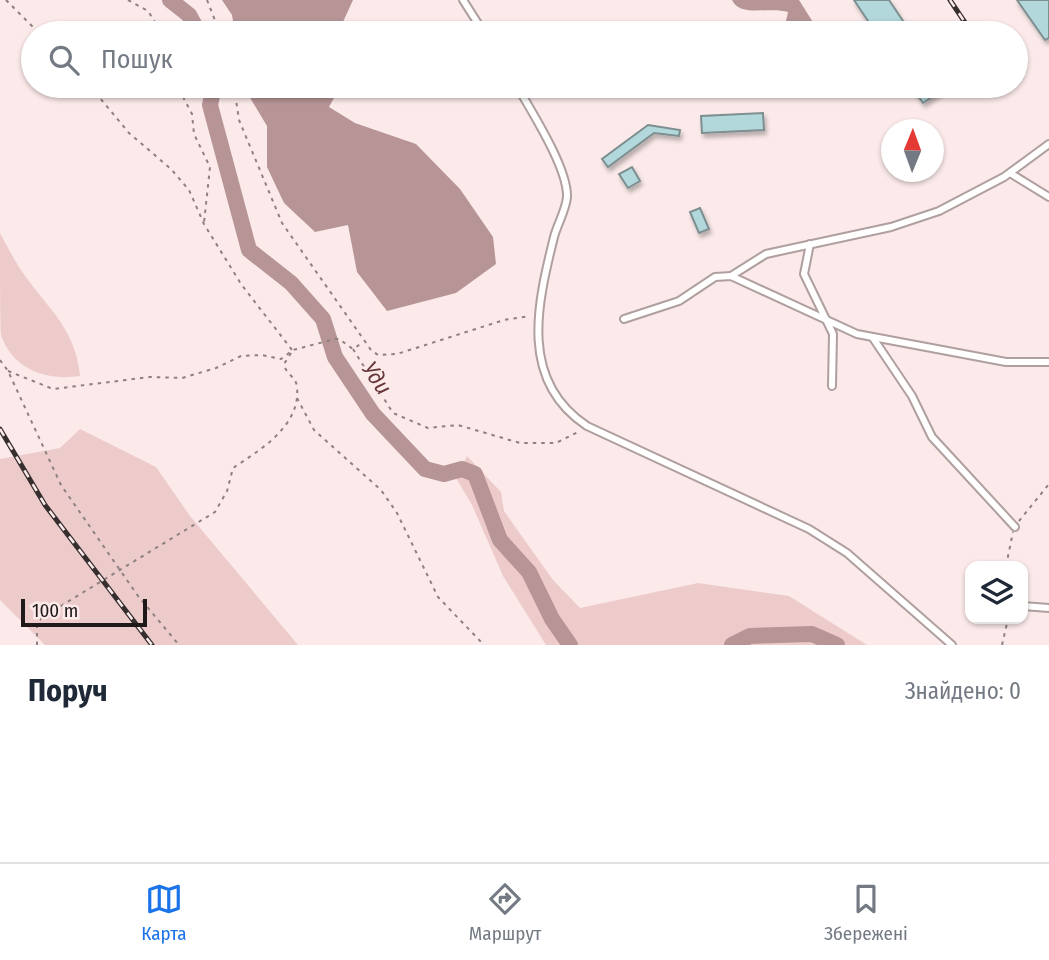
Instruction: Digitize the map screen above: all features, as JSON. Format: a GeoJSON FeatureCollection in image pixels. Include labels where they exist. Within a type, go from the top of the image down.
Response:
{"type":"FeatureCollection","features":[{"type":"Feature","properties":{"kind":"street"},"geometry":{"type":"LineString","coordinates":[[463,0],[476,21]]}},
{"type":"Feature","properties":{"kind":"street"},"geometry":{"type":"LineString","coordinates":[[524,98],[549,144],[567,197],[554,235],[538,314],[537,338],[547,380],[568,413],[587,426],[809,529],[847,553],[952,645]]}},
{"type":"Feature","properties":{"kind":"street"},"geometry":{"type":"LineString","coordinates":[[731,276],[766,254],[891,227],[939,211],[1010,173],[1049,144]]}},
{"type":"Feature","properties":{"kind":"street"},"geometry":{"type":"LineString","coordinates":[[1010,173],[1049,197]]}},
{"type":"Feature","properties":{"kind":"street"},"geometry":{"type":"LineString","coordinates":[[810,244],[804,274],[833,334],[832,386]]}},
{"type":"Feature","properties":{"kind":"street"},"geometry":{"type":"LineString","coordinates":[[624,320],[679,301],[715,277],[731,276],[857,334],[1006,362],[1049,362]]}},
{"type":"Feature","properties":{"kind":"street"},"geometry":{"type":"LineString","coordinates":[[873,338],[912,396],[932,437],[1014,527]]}},
{"type":"Feature","properties":{"kind":"street"},"geometry":{"type":"LineString","coordinates":[[1028,606],[1049,608]]}},
{"type":"Feature","properties":{"kind":"path"},"geometry":{"type":"LineString","coordinates":[[6,0],[28,21]]}},
{"type":"Feature","properties":{"kind":"path"},"geometry":{"type":"LineString","coordinates":[[128,0],[148,11],[154,21]]}},
{"type":"Feature","properties":{"kind":"path"},"geometry":{"type":"LineString","coordinates":[[207,0],[215,21]]}},
{"type":"Feature","properties":{"kind":"path"},"geometry":{"type":"LineString","coordinates":[[100,98],[129,133],[171,169],[189,190],[204,224],[241,284],[293,351]]}},
{"type":"Feature","properties":{"kind":"path"},"geometry":{"type":"LineString","coordinates":[[184,98],[192,114],[194,134],[210,167],[204,224]]}},
{"type":"Feature","properties":{"kind":"path"},"geometry":{"type":"LineString","coordinates":[[236,98],[239,120],[282,223],[363,342],[378,355],[397,354],[504,320],[538,314]]}},
{"type":"Feature","properties":{"kind":"path"},"geometry":{"type":"LineString","coordinates":[[8,370],[53,390],[150,377],[182,378],[216,368],[241,356],[262,355],[281,359],[293,351],[339,339],[353,349],[393,413],[428,428],[458,425],[520,443],[556,443],[587,426]]}},
{"type":"Feature","properties":{"kind":"path"},"geometry":{"type":"LineString","coordinates":[[353,349],[363,342]]}},
{"type":"Feature","properties":{"kind":"path"},"geometry":{"type":"LineString","coordinates":[[293,351],[284,364],[285,370],[294,377],[296,397],[314,430],[381,490],[397,513],[438,597],[484,645]]}},
{"type":"Feature","properties":{"kind":"path"},"geometry":{"type":"LineString","coordinates":[[0,360],[8,370],[61,485],[120,570],[179,645]]}},
{"type":"Feature","properties":{"kind":"path"},"geometry":{"type":"LineString","coordinates":[[37,645],[37,626],[41,618],[160,543],[192,528],[215,512],[227,491],[233,468],[263,449],[278,435],[296,397]]}},
{"type":"Feature","properties":{"kind":"path"},"geometry":{"type":"LineString","coordinates":[[1007,561],[1014,527],[1049,484]]}},
{"type":"Feature","properties":{"kind":"path"},"geometry":{"type":"LineString","coordinates":[[1003,645],[1007,624]]}},
{"type":"Feature","properties":{"kind":"shaded area"},"geometry":{"type":"Polygon","coordinates":[[[222,0],[353,0],[343,21],[233,21],[222,0]]]}},
{"type":"Feature","properties":{"kind":"shaded area"},"geometry":{"type":"Polygon","coordinates":[[[732,0],[799,0],[812,21],[786,21],[788,12],[749,10],[736,5],[732,0]]]}},
{"type":"Feature","properties":{"kind":"shaded area"},"geometry":{"type":"Polygon","coordinates":[[[250,98],[334,98],[329,107],[355,123],[416,144],[460,189],[493,237],[496,264],[456,293],[387,311],[357,272],[348,225],[315,232],[284,203],[267,167],[267,126],[250,98]]]}},
{"type":"Feature","properties":{"kind":"shaded area"},"geometry":{"type":"Polygon","coordinates":[[[0,233],[19,267],[65,329],[77,358],[80,376],[55,377],[33,370],[23,365],[6,347],[1,335],[0,233]]]}},
{"type":"Feature","properties":{"kind":"shaded area"},"geometry":{"type":"Polygon","coordinates":[[[80,429],[156,467],[190,516],[298,645],[45,645],[0,600],[0,459],[60,448],[80,429]]]}},
{"type":"Feature","properties":{"kind":"shaded area"},"geometry":{"type":"Polygon","coordinates":[[[467,456],[501,492],[504,511],[553,580],[580,608],[698,583],[789,596],[867,645],[546,645],[503,576],[472,505],[456,478],[467,456]]]}},
{"type":"Feature","properties":{"kind":"building"},"geometry":{"type":"Polygon","coordinates":[[[854,0],[889,0],[903,21],[868,21],[854,0]]]}},
{"type":"Feature","properties":{"kind":"building"},"geometry":{"type":"Polygon","coordinates":[[[1017,0],[1049,0],[1049,38],[1045,40],[1017,0]]]}},
{"type":"Feature","properties":{"kind":"building"},"geometry":{"type":"Polygon","coordinates":[[[763,113],[764,130],[702,133],[701,116],[763,113]]]}},
{"type":"Feature","properties":{"kind":"building"},"geometry":{"type":"Polygon","coordinates":[[[648,125],[680,130],[679,136],[654,133],[608,167],[602,159],[648,125]]]}},
{"type":"Feature","properties":{"kind":"building"},"geometry":{"type":"Polygon","coordinates":[[[632,167],[640,181],[628,188],[619,174],[632,167]]]}},
{"type":"Feature","properties":{"kind":"building"},"geometry":{"type":"Polygon","coordinates":[[[700,208],[709,229],[699,233],[690,212],[700,208]]]}},
{"type":"Feature","properties":{"kind":"waterway","name":"Уди"},"geometry":{"type":"LineString","coordinates":[[170,0],[192,21]]}},
{"type":"Feature","properties":{"kind":"waterway","name":"Уди"},"geometry":{"type":"LineString","coordinates":[[211,98],[210,105],[249,250],[291,283],[323,319],[335,357],[373,414],[425,469],[444,474],[462,469],[475,474],[500,540],[529,572],[552,619],[570,645]]}},
{"type":"Feature","properties":{"kind":"waterway","name":"Уди"},"geometry":{"type":"LineString","coordinates":[[732,645],[750,636],[812,634],[837,645]]}},
{"type":"Feature","properties":{"kind":"railway"},"geometry":{"type":"LineString","coordinates":[[950,0],[964,21]]}},
{"type":"Feature","properties":{"kind":"railway"},"geometry":{"type":"LineString","coordinates":[[0,429],[45,505],[152,645]]}}]}
